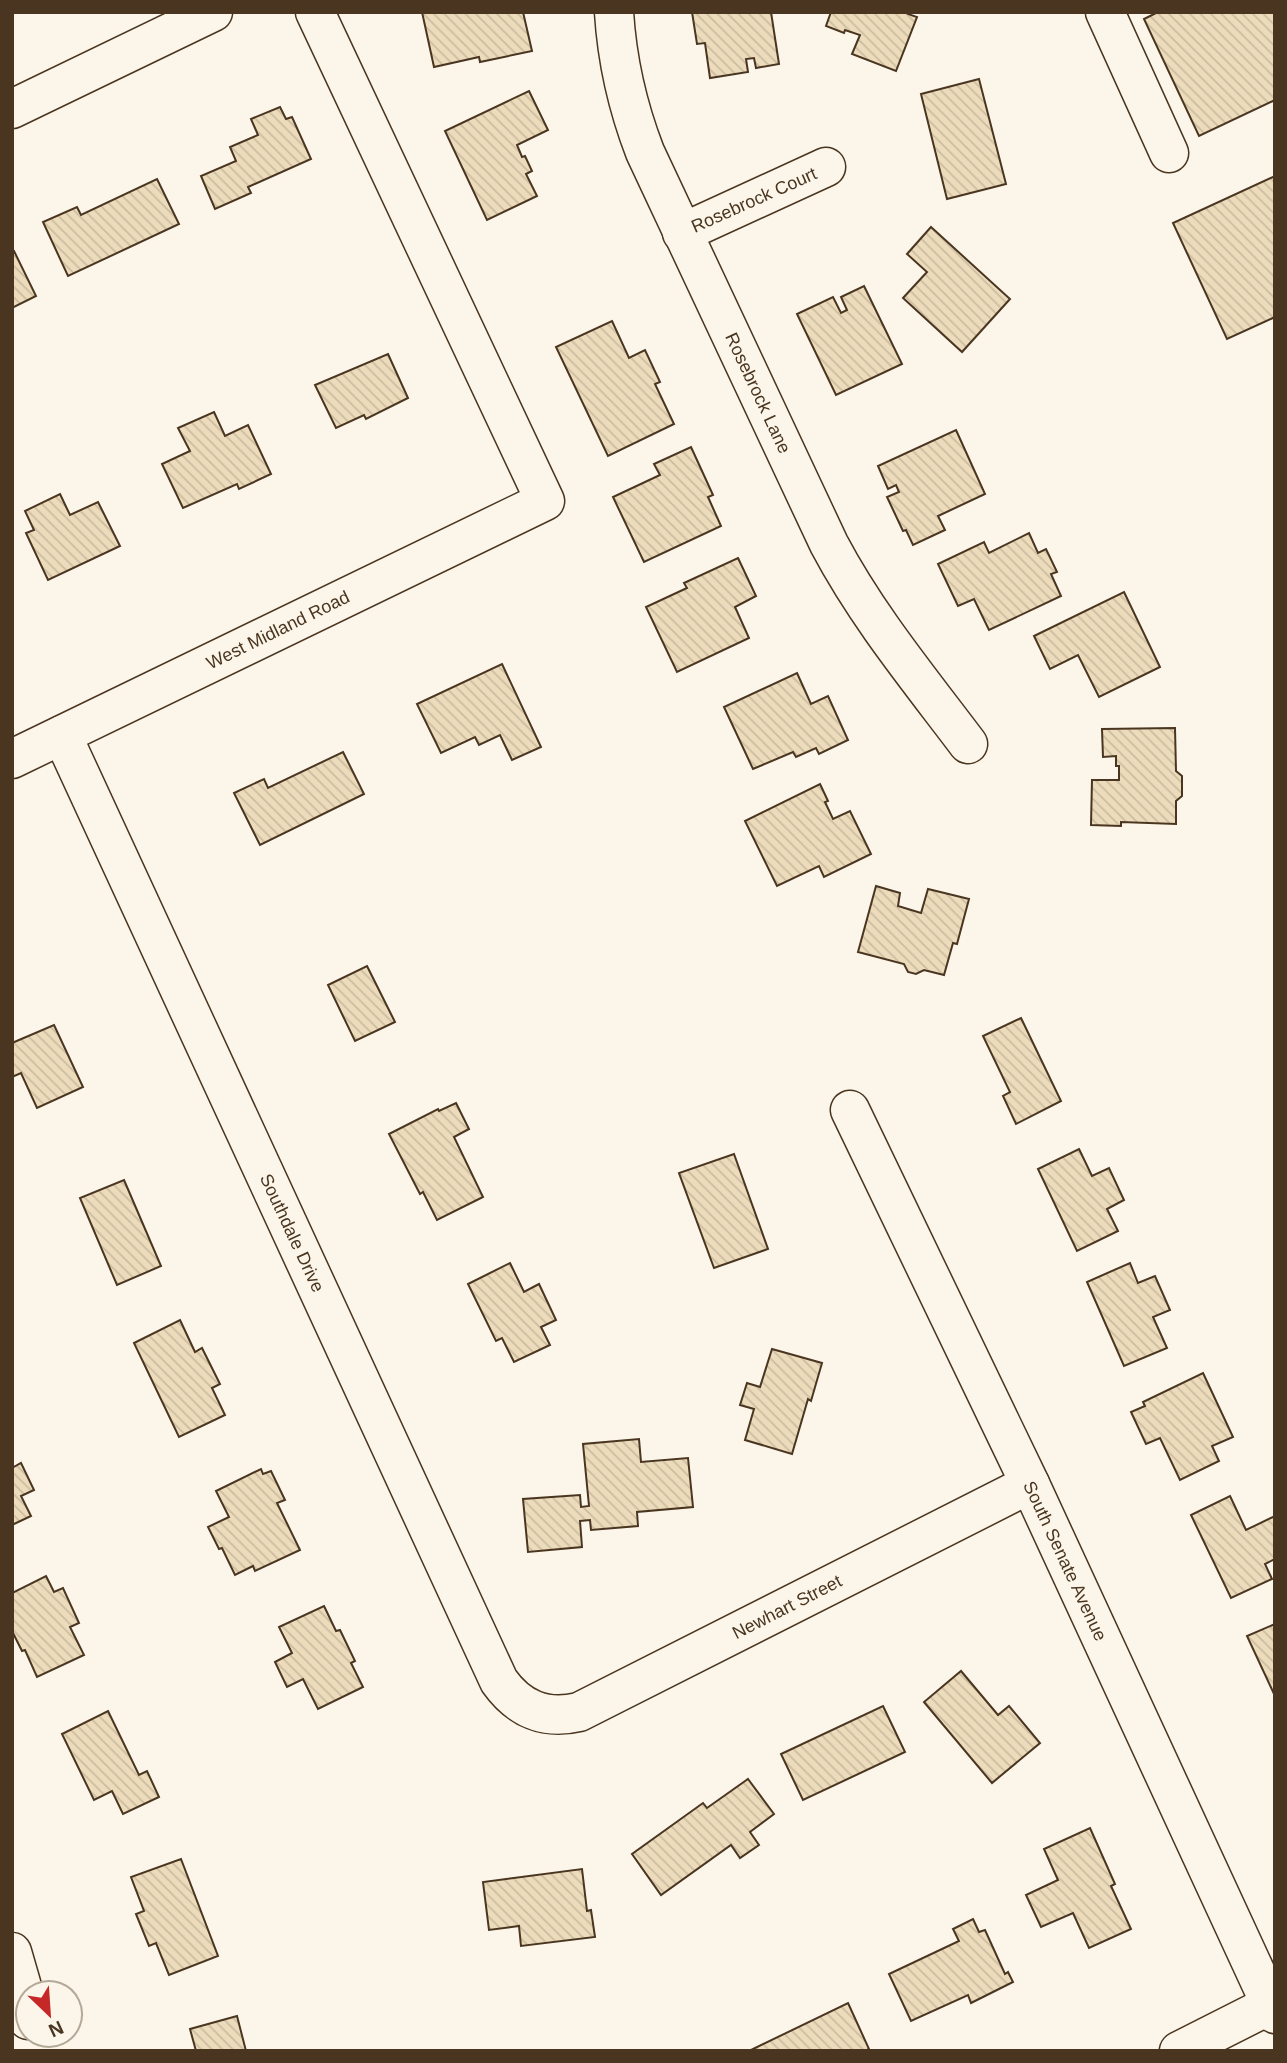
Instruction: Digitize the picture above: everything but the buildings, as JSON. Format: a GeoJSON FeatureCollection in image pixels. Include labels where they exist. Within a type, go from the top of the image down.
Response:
{"type":"FeatureCollection","features":[{"type":"Feature","properties":{"kind":"street"},"geometry":{"type":"LineString","coordinates":[[12,109],[213,12]]}},
{"type":"Feature","properties":{"kind":"street","name":"West Midland Road"},"geometry":{"type":"LineString","coordinates":[[12,759],[545,501],[315,12]]}},
{"type":"Feature","properties":{"kind":"street","name":"Rosebrock Lane"},"geometry":{"type":"LineString","coordinates":[[614,12],[626,92],[638,135],[842,569],[870,613],[968,744]]}},
{"type":"Feature","properties":{"kind":"street"},"geometry":{"type":"LineString","coordinates":[[1105,12],[1169,153]]}},
{"type":"Feature","properties":{"kind":"street","name":"Rosebrock Court"},"geometry":{"type":"LineString","coordinates":[[682,233],[826,167]]}},
{"type":"Feature","properties":{"kind":"street","name":"Southdale Drive"},"geometry":{"type":"LineString","coordinates":[[62,735],[499,1681],[519,1703],[541,1713]]}},
{"type":"Feature","properties":{"kind":"street","name":"South Senate Avenue"},"geometry":{"type":"LineString","coordinates":[[850,1110],[1030,1485],[1273,2010]]}},
{"type":"Feature","properties":{"kind":"street","name":"Newhart Street"},"geometry":{"type":"LineString","coordinates":[[541,1713],[579,1712],[1030,1485]]}},
{"type":"Feature","properties":{"kind":"street"},"geometry":{"type":"LineString","coordinates":[[12,1952],[19,1979]]}},
{"type":"Feature","properties":{"kind":"street"},"geometry":{"type":"LineString","coordinates":[[1179,2051],[1273,2010]]}}]}
